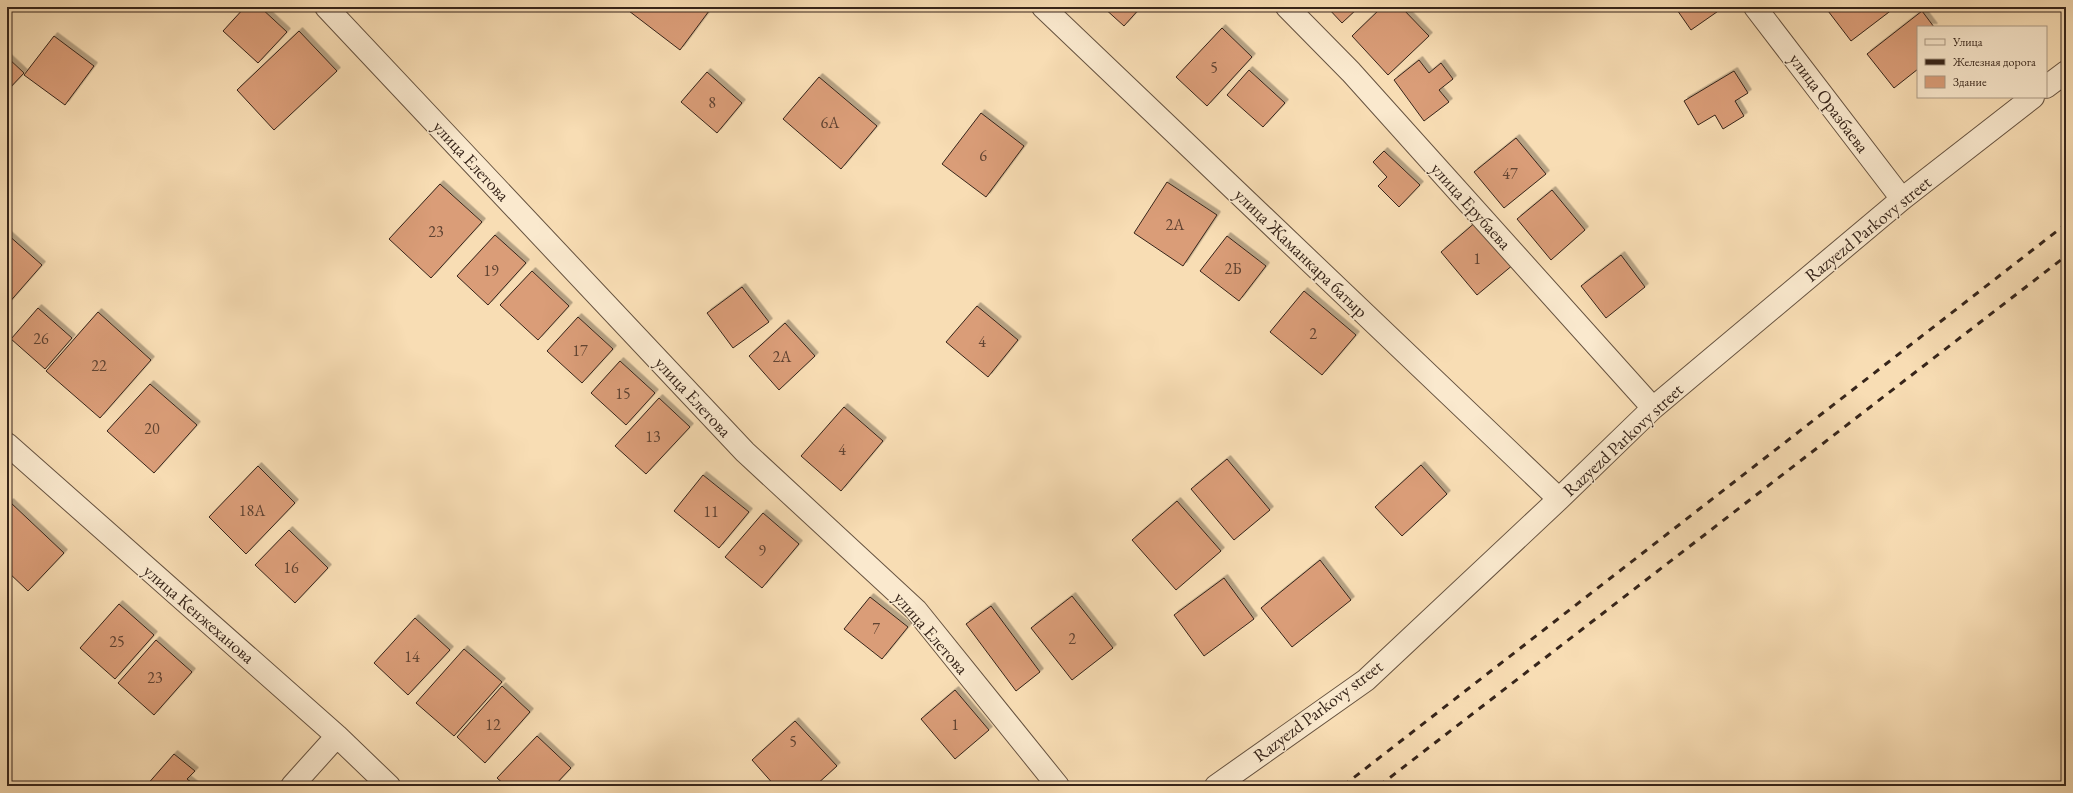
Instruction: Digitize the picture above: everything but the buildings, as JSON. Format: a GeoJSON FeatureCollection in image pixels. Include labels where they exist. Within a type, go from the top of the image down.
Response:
{"type":"FeatureCollection","features":[{"type":"Feature","properties":{"kind":"street","name":"улица Елетова"},"geometry":{"type":"LineString","coordinates":[[326,7],[745,452],[916,610],[1058,786]]}},
{"type":"Feature","properties":{"kind":"street","name":"улица Жаманкара батыр"},"geometry":{"type":"LineString","coordinates":[[1043,7],[1559,499]]}},
{"type":"Feature","properties":{"kind":"street","name":"улица Ерубаева"},"geometry":{"type":"LineString","coordinates":[[1287,7],[1351,72],[1653,408]]}},
{"type":"Feature","properties":{"kind":"street","name":"улица Оразбаева"},"geometry":{"type":"LineString","coordinates":[[1755,7],[1902,200]]}},
{"type":"Feature","properties":{"kind":"street"},"geometry":{"type":"LineString","coordinates":[[2047,86],[2066,72]]}},
{"type":"Feature","properties":{"kind":"street","name":"Razyezd Parkovy street"},"geometry":{"type":"LineString","coordinates":[[1216,786],[1366,680],[1559,499],[1653,408],[1902,200],[2032,98]]}},
{"type":"Feature","properties":{"kind":"street","name":"улица Кенжеханова"},"geometry":{"type":"LineString","coordinates":[[7,444],[337,736],[389,786]]}},
{"type":"Feature","properties":{"kind":"street"},"geometry":{"type":"LineString","coordinates":[[292,786],[337,736]]}},
{"type":"Feature","properties":{"kind":"railway"},"geometry":{"type":"LineString","coordinates":[[1343,786],[2066,224]]}},
{"type":"Feature","properties":{"kind":"railway"},"geometry":{"type":"LineString","coordinates":[[1379,786],[2066,256]]}}]}
